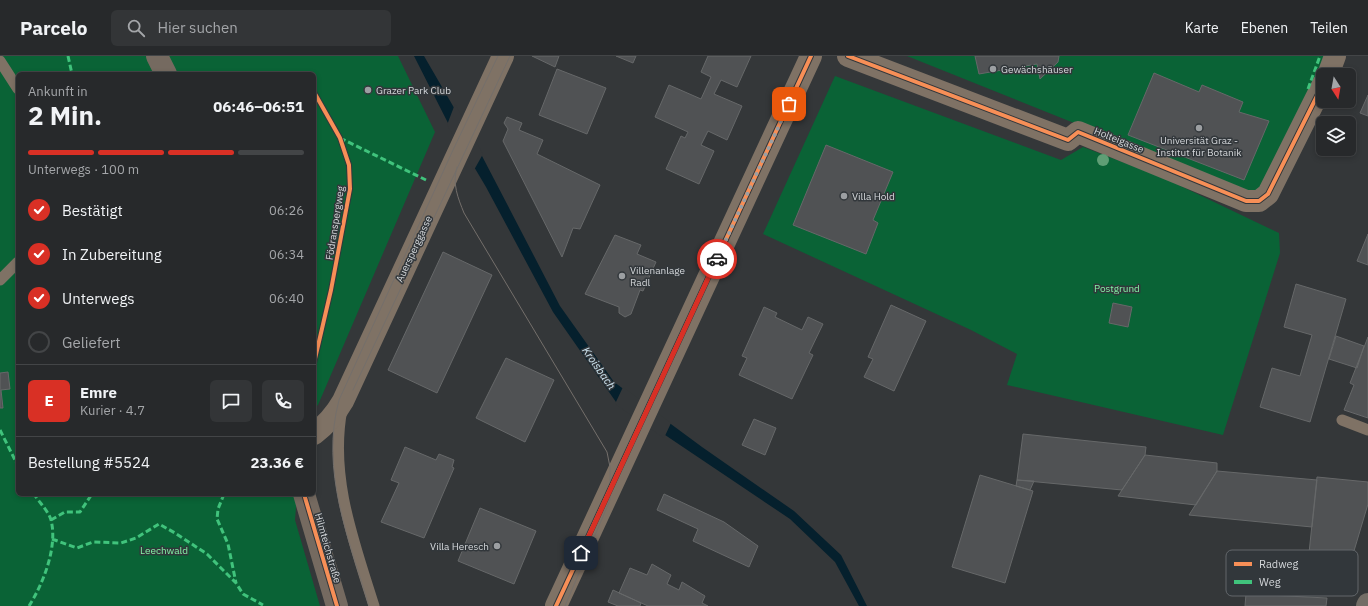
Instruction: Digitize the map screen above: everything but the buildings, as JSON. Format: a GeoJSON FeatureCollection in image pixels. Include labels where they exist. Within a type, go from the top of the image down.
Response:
{"type":"FeatureCollection","features":[{"type":"Feature","properties":{"kind":"main road"},"geometry":{"type":"LineString","coordinates":[[157,56],[165,72]]}},
{"type":"Feature","properties":{"kind":"main road","name":"Hilmteichstraße"},"geometry":{"type":"LineString","coordinates":[[305,496],[337,606]]}},
{"type":"Feature","properties":{"kind":"street","name":"Auersperggasse"},"geometry":{"type":"LineString","coordinates":[[316,433],[325,426],[335,415],[344,401],[503,56]]}},
{"type":"Feature","properties":{"kind":"street"},"geometry":{"type":"LineString","coordinates":[[556,606],[659,387],[811,56]]}},
{"type":"Feature","properties":{"kind":"street","name":"Holteigasse"},"geometry":{"type":"LineString","coordinates":[[848,56],[1068,140],[1078,132],[1246,201],[1259,202],[1268,194],[1316,98]]}},
{"type":"Feature","properties":{"kind":"street"},"geometry":{"type":"LineString","coordinates":[[1331,68],[1335,56]]}},
{"type":"Feature","properties":{"kind":"lane"},"geometry":{"type":"LineString","coordinates":[[0,61],[16,86]]}},
{"type":"Feature","properties":{"kind":"lane"},"geometry":{"type":"LineString","coordinates":[[0,280],[16,264]]}},
{"type":"Feature","properties":{"kind":"lane"},"geometry":{"type":"LineString","coordinates":[[344,401],[338,451],[340,480],[352,533],[374,606]]}},
{"type":"Feature","properties":{"kind":"lane"},"geometry":{"type":"LineString","coordinates":[[1342,420],[1368,430]]}},
{"type":"Feature","properties":{"kind":"green space","name":"Leechwald"},"geometry":{"type":"Polygon","coordinates":[[[0,56],[398,56],[435,132],[318,405],[316,406],[316,72],[16,72],[16,496],[297,496],[295,520],[320,606],[0,606],[0,56]]]}},
{"type":"Feature","properties":{"kind":"green space"},"geometry":{"type":"Polygon","coordinates":[[[907,56],[1326,56],[1321,68],[1316,68],[1316,78],[1261,198],[907,56]]]}},
{"type":"Feature","properties":{"kind":"green space","name":"Postgrund"},"geometry":{"type":"Polygon","coordinates":[[[835,76],[1061,160],[1083,147],[1162,177],[1279,233],[1280,253],[1223,435],[1007,385],[1017,354],[971,330],[763,234],[835,76]]]}},
{"type":"Feature","properties":{"kind":"water","name":"Kroisbach"},"geometry":{"type":"Polygon","coordinates":[[[414,56],[424,56],[482,156],[560,306],[614,382],[702,447],[794,511],[841,555],[867,606],[859,606],[835,562],[790,519],[616,402],[553,312],[486,187],[448,123],[414,56]]]}},
{"type":"Feature","properties":{"kind":"pier"},"geometry":{"type":"Polygon","coordinates":[[[455,104],[483,154],[474,170],[447,125],[455,104]]]}},
{"type":"Feature","properties":{"kind":"pier"},"geometry":{"type":"Polygon","coordinates":[[[623,387],[671,423],[664,438],[615,404],[623,387]]]}},
{"type":"Feature","properties":{"kind":"tram line"},"geometry":{"type":"LineString","coordinates":[[369,606],[339,504],[335,479],[333,453],[334,426],[339,400],[453,150],[498,56]]}},
{"type":"Feature","properties":{"kind":"tram line"},"geometry":{"type":"LineString","coordinates":[[353,390],[510,56]]}},
{"type":"Feature","properties":{"kind":"tram line"},"geometry":{"type":"LineString","coordinates":[[457,167],[455,185],[464,213],[607,452],[610,467],[610,500],[565,606]]}},
{"type":"Feature","properties":{"kind":"marked path"},"geometry":{"type":"LineString","coordinates":[[68,56],[72,72]]}},
{"type":"Feature","properties":{"kind":"marked path"},"geometry":{"type":"LineString","coordinates":[[1308,89],[1320,56]]}},
{"type":"Feature","properties":{"kind":"marked path"},"geometry":{"type":"LineString","coordinates":[[340,138],[426,180]]}},
{"type":"Feature","properties":{"kind":"marked path"},"geometry":{"type":"LineString","coordinates":[[0,430],[16,462]]}},
{"type":"Feature","properties":{"kind":"marked path"},"geometry":{"type":"LineString","coordinates":[[29,606],[48,565],[51,553],[53,531],[50,517],[36,496]]}},
{"type":"Feature","properties":{"kind":"marked path"},"geometry":{"type":"LineString","coordinates":[[51,520],[65,512],[80,512],[91,496]]}},
{"type":"Feature","properties":{"kind":"marked path"},"geometry":{"type":"LineString","coordinates":[[223,496],[218,509],[217,519],[228,544],[236,583]]}},
{"type":"Feature","properties":{"kind":"marked path"},"geometry":{"type":"LineString","coordinates":[[52,539],[77,548],[93,542],[121,543],[136,538],[159,524],[207,554],[236,583],[243,594],[263,605]]}},
{"type":"Feature","properties":{"kind":"cycle path"},"geometry":{"type":"LineString","coordinates":[[556,606],[811,56]]}},
{"type":"Feature","properties":{"kind":"cycle path"},"geometry":{"type":"LineString","coordinates":[[848,56],[1068,140],[1078,132],[1246,201],[1259,201],[1268,194],[1316,98]]}},
{"type":"Feature","properties":{"kind":"cycle path","name":"Födranspergweg"},"geometry":{"type":"LineString","coordinates":[[316,96],[340,138],[349,165],[350,189],[331,290],[316,354]]}},
{"type":"Feature","properties":{"kind":"cycle path"},"geometry":{"type":"LineString","coordinates":[[305,496],[337,606]]}},
{"type":"Feature","properties":{"kind":"way so far"},"geometry":{"type":"LineString","coordinates":[[717,259],[789,104]]}},
{"type":"Feature","properties":{"kind":"place","name":"Gewächshäuser"},"geometry":{"type":"Point","coordinates":[993,69]}},
{"type":"Feature","properties":{"kind":"place","name":"Grazer Park Club"},"geometry":{"type":"Point","coordinates":[368,90]}},
{"type":"Feature","properties":{"kind":"place","name":"Universität Graz - Institut für Botanik"},"geometry":{"type":"Point","coordinates":[1199,128]}},
{"type":"Feature","properties":{"kind":"place","name":"Villa Hold"},"geometry":{"type":"Point","coordinates":[844,196]}},
{"type":"Feature","properties":{"kind":"place","name":"Villenanlage Radl"},"geometry":{"type":"Point","coordinates":[622,276]}},
{"type":"Feature","properties":{"kind":"place","name":"Villa Heresch"},"geometry":{"type":"Point","coordinates":[497,546]}},
{"type":"Feature","properties":{"kind":"route"},"geometry":{"type":"LineString","coordinates":[[581,553],[717,259]]}}]}
